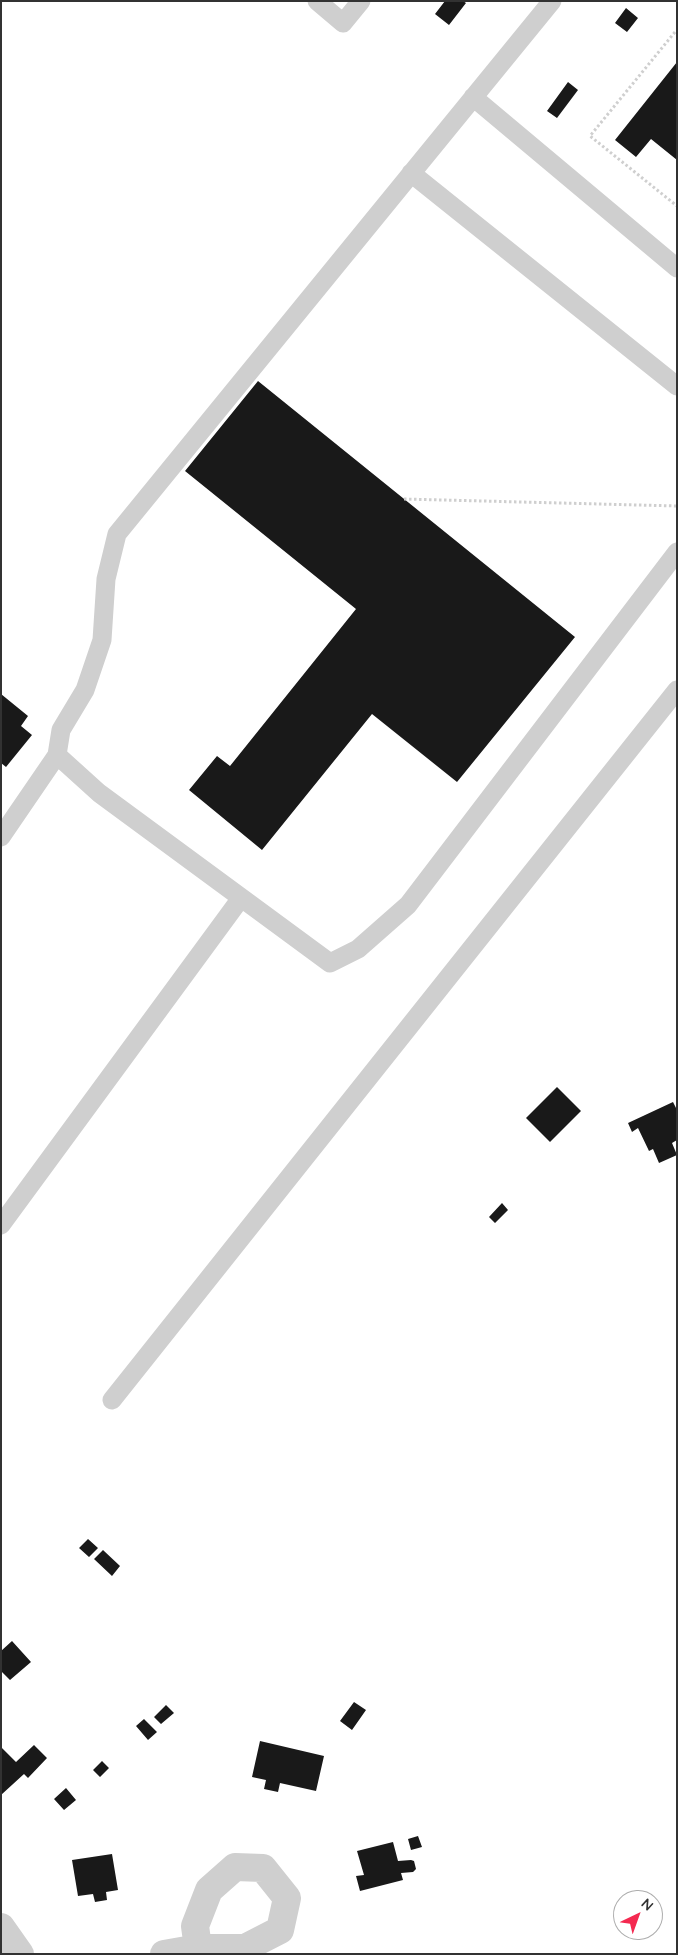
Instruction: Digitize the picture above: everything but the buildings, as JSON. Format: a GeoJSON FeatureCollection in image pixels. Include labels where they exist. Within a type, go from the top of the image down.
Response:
{"type":"FeatureCollection","features":[{"type":"Feature","properties":{"kind":"street"},"geometry":{"type":"LineString","coordinates":[[1,1927],[20,1954]]}},
{"type":"Feature","properties":{"kind":"street"},"geometry":{"type":"LineString","coordinates":[[164,1954],[198,1948]]}},
{"type":"Feature","properties":{"kind":"lane"},"geometry":{"type":"LineString","coordinates":[[317,1],[343,23],[362,1]]}},
{"type":"Feature","properties":{"kind":"lane"},"geometry":{"type":"LineString","coordinates":[[1,837],[57,755],[61,730],[85,690],[102,640],[106,579],[117,534],[552,1]]}},
{"type":"Feature","properties":{"kind":"lane"},"geometry":{"type":"LineString","coordinates":[[473,97],[677,268]]}},
{"type":"Feature","properties":{"kind":"lane"},"geometry":{"type":"LineString","coordinates":[[411,173],[677,386]]}},
{"type":"Feature","properties":{"kind":"lane"},"geometry":{"type":"LineString","coordinates":[[57,755],[99,793],[330,963],[358,949],[408,905],[677,552]]}},
{"type":"Feature","properties":{"kind":"lane"},"geometry":{"type":"LineString","coordinates":[[112,1400],[677,690]]}},
{"type":"Feature","properties":{"kind":"lane"},"geometry":{"type":"LineString","coordinates":[[1,1226],[241,898]]}},
{"type":"Feature","properties":{"kind":"path"},"geometry":{"type":"LineString","coordinates":[[675,32],[590,136],[677,206]]}},
{"type":"Feature","properties":{"kind":"path"},"geometry":{"type":"LineString","coordinates":[[404,499],[677,506]]}}]}
